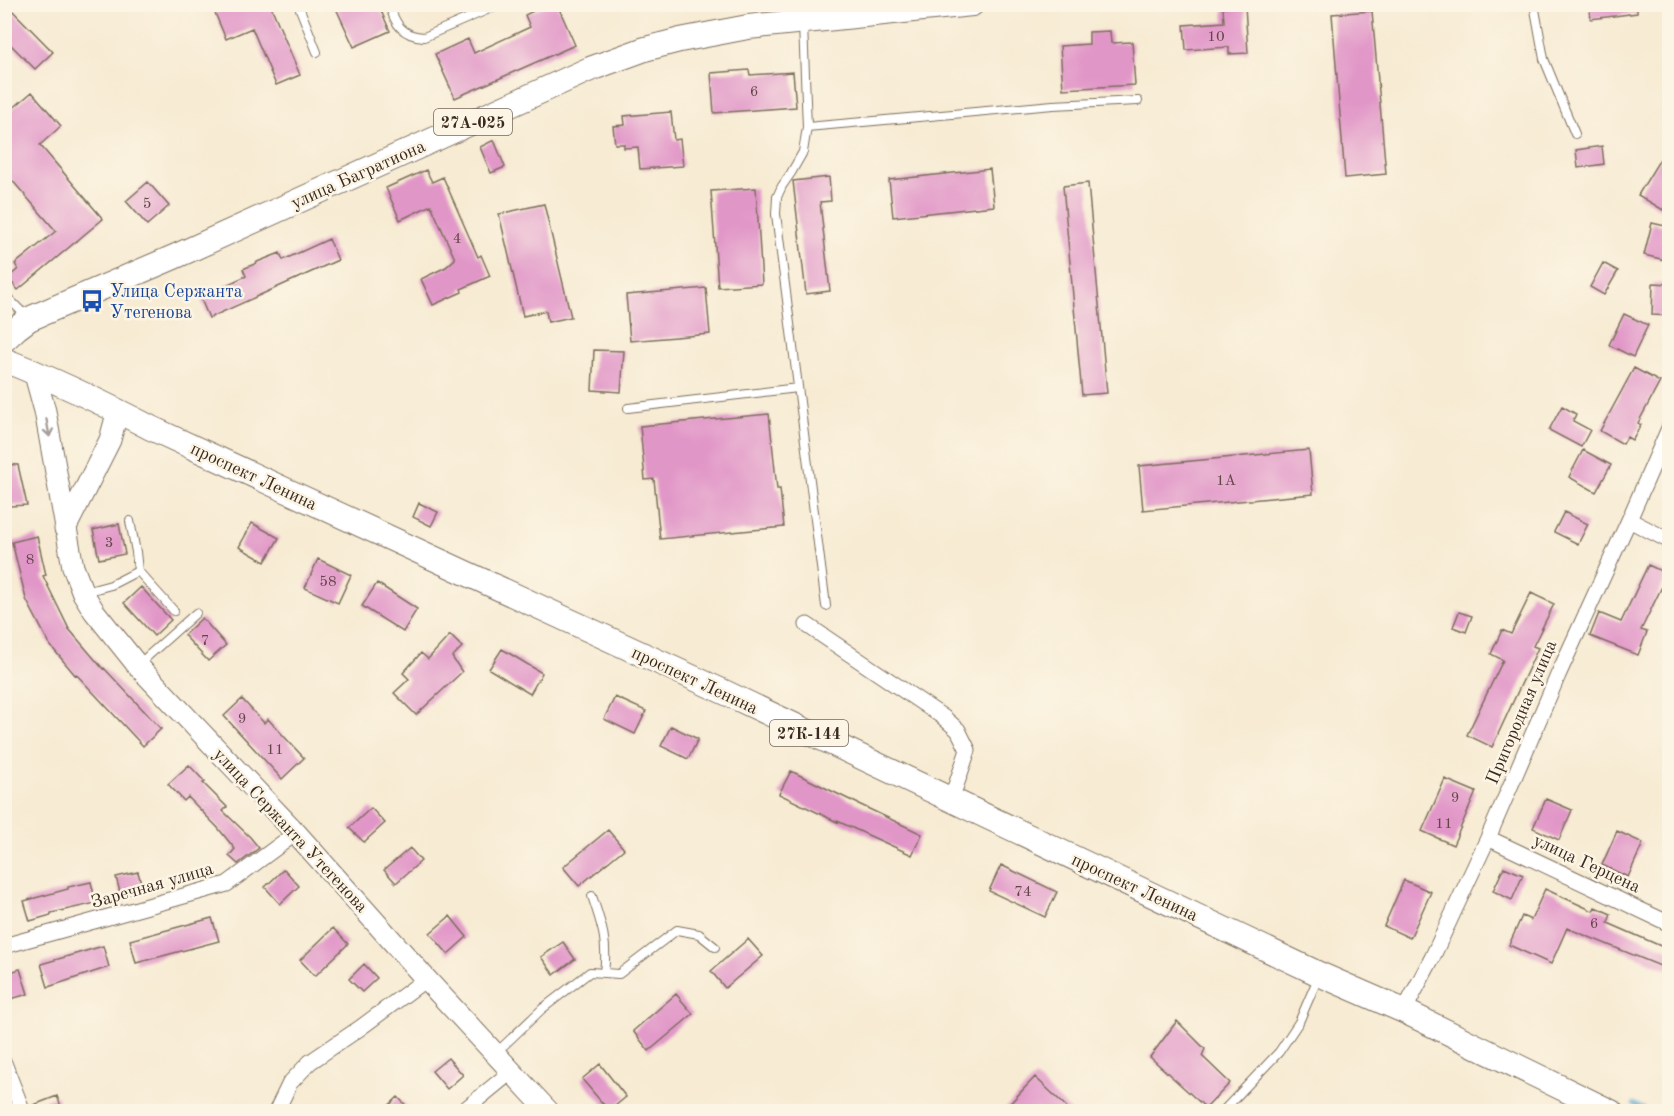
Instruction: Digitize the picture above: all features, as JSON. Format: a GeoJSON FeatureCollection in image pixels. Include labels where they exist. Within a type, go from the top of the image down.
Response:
{"type":"FeatureCollection","features":[{"type":"Feature","properties":{"kind":"main road","name":"улица Багратиона"},"geometry":{"type":"LineString","coordinates":[[4,340],[29,319],[174,257],[590,69],[645,49],[748,27],[972,4]]}},
{"type":"Feature","properties":{"kind":"main road","name":"проспект Ленина"},"geometry":{"type":"LineString","coordinates":[[4,360],[34,371],[162,433],[723,692],[1319,974],[1404,1011],[1611,1112]]}},
{"type":"Feature","properties":{"kind":"main road","name":"улица Сержанта Утегенова"},"geometry":{"type":"LineString","coordinates":[[34,371],[45,411],[73,567],[83,593],[94,611],[138,666],[296,833],[549,1112]]}},
{"type":"Feature","properties":{"kind":"main road"},"geometry":{"type":"LineString","coordinates":[[65,529],[110,440],[117,410]]}},
{"type":"Feature","properties":{"kind":"street","name":"Пригородная улица"},"geometry":{"type":"LineString","coordinates":[[1404,1011],[1432,958],[1488,838],[1670,426]]}},
{"type":"Feature","properties":{"kind":"street"},"geometry":{"type":"LineString","coordinates":[[1629,520],[1670,541]]}},
{"type":"Feature","properties":{"kind":"street"},"geometry":{"type":"LineString","coordinates":[[807,625],[943,717],[958,730],[968,750],[951,800]]}},
{"type":"Feature","properties":{"kind":"street","name":"Заречная улица"},"geometry":{"type":"LineString","coordinates":[[4,946],[227,884],[296,833]]}},
{"type":"Feature","properties":{"kind":"street","name":"улица Герцена"},"geometry":{"type":"LineString","coordinates":[[1488,838],[1670,924]]}},
{"type":"Feature","properties":{"kind":"street"},"geometry":{"type":"LineString","coordinates":[[276,1112],[290,1083],[310,1062],[426,979]]}},
{"type":"Feature","properties":{"kind":"street"},"geometry":{"type":"LineString","coordinates":[[4,1063],[23,1112]]}},
{"type":"Feature","properties":{"kind":"street"},"geometry":{"type":"LineString","coordinates":[[462,1112],[512,1071]]}},
{"type":"Feature","properties":{"kind":"lane"},"geometry":{"type":"LineString","coordinates":[[298,4],[317,52]]}},
{"type":"Feature","properties":{"kind":"lane"},"geometry":{"type":"LineString","coordinates":[[389,4],[400,28],[411,36],[424,36],[501,4]]}},
{"type":"Feature","properties":{"kind":"lane"},"geometry":{"type":"LineString","coordinates":[[1534,4],[1544,59],[1575,134]]}},
{"type":"Feature","properties":{"kind":"lane"},"geometry":{"type":"LineString","coordinates":[[802,21],[807,127],[803,152],[777,197],[776,214],[826,606]]}},
{"type":"Feature","properties":{"kind":"lane"},"geometry":{"type":"LineString","coordinates":[[807,127],[1053,105],[1138,101]]}},
{"type":"Feature","properties":{"kind":"lane"},"geometry":{"type":"LineString","coordinates":[[4,294],[29,319]]}},
{"type":"Feature","properties":{"kind":"lane"},"geometry":{"type":"LineString","coordinates":[[628,408],[798,388]]}},
{"type":"Feature","properties":{"kind":"lane"},"geometry":{"type":"LineString","coordinates":[[130,521],[138,571],[174,611]]}},
{"type":"Feature","properties":{"kind":"lane"},"geometry":{"type":"LineString","coordinates":[[83,593],[111,585],[138,571]]}},
{"type":"Feature","properties":{"kind":"lane"},"geometry":{"type":"LineString","coordinates":[[138,666],[196,613]]}},
{"type":"Feature","properties":{"kind":"lane"},"geometry":{"type":"LineString","coordinates":[[592,896],[605,935],[604,973]]}},
{"type":"Feature","properties":{"kind":"lane"},"geometry":{"type":"LineString","coordinates":[[496,1053],[542,1009],[590,972],[619,974],[677,930],[699,934],[715,947]]}},
{"type":"Feature","properties":{"kind":"lane"},"geometry":{"type":"LineString","coordinates":[[1222,1112],[1279,1052],[1299,1022],[1319,974]]}},
{"type":"Feature","properties":{"kind":"building"},"geometry":{"type":"Polygon","coordinates":[[[4,4],[53,52],[35,69],[4,38],[4,4]]]}},
{"type":"Feature","properties":{"kind":"building"},"geometry":{"type":"Polygon","coordinates":[[[235,4],[270,4],[300,75],[276,85],[252,28],[226,39],[215,13],[235,4]]]}},
{"type":"Feature","properties":{"kind":"building"},"geometry":{"type":"Polygon","coordinates":[[[334,4],[378,4],[390,31],[354,47],[334,4]]]}},
{"type":"Feature","properties":{"kind":"building"},"geometry":{"type":"Polygon","coordinates":[[[547,4],[557,4],[575,45],[455,98],[435,54],[468,39],[474,53],[530,27],[525,15],[547,4]]]}},
{"type":"Feature","properties":{"kind":"building"},"geometry":{"type":"Polygon","coordinates":[[[1589,4],[1637,4],[1637,13],[1591,19],[1589,4]]]}},
{"type":"Feature","properties":{"kind":"building"},"geometry":{"type":"Polygon","coordinates":[[[1245,6],[1248,53],[1229,54],[1229,47],[1186,50],[1184,25],[1224,22],[1223,8],[1245,6]]]}},
{"type":"Feature","properties":{"kind":"building"},"geometry":{"type":"Polygon","coordinates":[[[1372,11],[1386,174],[1345,178],[1332,14],[1372,11]]]}},
{"type":"Feature","properties":{"kind":"building"},"geometry":{"type":"Polygon","coordinates":[[[1110,31],[1111,43],[1132,42],[1135,85],[1063,89],[1060,46],[1089,44],[1089,32],[1110,31]]]}},
{"type":"Feature","properties":{"kind":"building"},"geometry":{"type":"Polygon","coordinates":[[[749,70],[750,75],[793,72],[796,107],[714,113],[711,73],[749,70]]]}},
{"type":"Feature","properties":{"kind":"building"},"geometry":{"type":"Polygon","coordinates":[[[32,92],[61,126],[40,145],[103,219],[18,290],[8,278],[18,269],[15,264],[56,231],[4,171],[4,116],[32,92]]]}},
{"type":"Feature","properties":{"kind":"building"},"geometry":{"type":"Polygon","coordinates":[[[671,112],[674,140],[680,139],[683,166],[640,169],[638,147],[624,148],[624,144],[615,144],[613,126],[625,125],[624,116],[671,112]]]}},
{"type":"Feature","properties":{"kind":"building"},"geometry":{"type":"Polygon","coordinates":[[[494,140],[505,167],[491,173],[480,147],[494,140]]]}},
{"type":"Feature","properties":{"kind":"building"},"geometry":{"type":"Polygon","coordinates":[[[1602,146],[1604,164],[1578,168],[1576,150],[1602,146]]]}},
{"type":"Feature","properties":{"kind":"building"},"geometry":{"type":"Polygon","coordinates":[[[1660,159],[1670,165],[1670,199],[1663,210],[1638,195],[1660,159]]]}},
{"type":"Feature","properties":{"kind":"building"},"geometry":{"type":"Polygon","coordinates":[[[990,169],[994,206],[893,217],[889,180],[990,169]]]}},
{"type":"Feature","properties":{"kind":"building"},"geometry":{"type":"Polygon","coordinates":[[[426,170],[432,182],[443,177],[478,257],[481,255],[490,276],[433,305],[421,279],[446,267],[455,259],[431,205],[400,220],[386,188],[426,170]]]}},
{"type":"Feature","properties":{"kind":"building"},"geometry":{"type":"Polygon","coordinates":[[[829,177],[831,201],[820,202],[830,291],[806,294],[793,181],[829,177]]]}},
{"type":"Feature","properties":{"kind":"building"},"geometry":{"type":"Polygon","coordinates":[[[148,182],[169,206],[147,225],[126,201],[148,182]]]}},
{"type":"Feature","properties":{"kind":"building"},"geometry":{"type":"Polygon","coordinates":[[[1088,183],[1107,393],[1082,395],[1063,186],[1088,183]]]}},
{"type":"Feature","properties":{"kind":"building"},"geometry":{"type":"Polygon","coordinates":[[[756,188],[762,284],[718,287],[711,191],[756,188]]]}},
{"type":"Feature","properties":{"kind":"building"},"geometry":{"type":"Polygon","coordinates":[[[544,204],[571,317],[548,322],[546,311],[523,316],[499,214],[544,204]]]}},
{"type":"Feature","properties":{"kind":"building"},"geometry":{"type":"Polygon","coordinates":[[[1652,223],[1670,227],[1670,243],[1665,260],[1644,255],[1652,223]]]}},
{"type":"Feature","properties":{"kind":"building"},"geometry":{"type":"Polygon","coordinates":[[[329,239],[338,260],[209,318],[200,297],[246,276],[243,269],[257,262],[280,253],[283,260],[329,239]]]}},
{"type":"Feature","properties":{"kind":"building"},"geometry":{"type":"Polygon","coordinates":[[[1603,263],[1618,271],[1604,295],[1590,287],[1603,263]]]}},
{"type":"Feature","properties":{"kind":"building"},"geometry":{"type":"Polygon","coordinates":[[[1653,283],[1670,284],[1670,316],[1652,315],[1653,283]]]}},
{"type":"Feature","properties":{"kind":"building"},"geometry":{"type":"Polygon","coordinates":[[[706,288],[710,334],[630,341],[626,295],[706,288]]]}},
{"type":"Feature","properties":{"kind":"building"},"geometry":{"type":"Polygon","coordinates":[[[1624,314],[1648,325],[1633,357],[1609,345],[1624,314]]]}},
{"type":"Feature","properties":{"kind":"building"},"geometry":{"type":"Polygon","coordinates":[[[594,350],[624,351],[621,392],[592,390],[594,350]]]}},
{"type":"Feature","properties":{"kind":"building"},"geometry":{"type":"Polygon","coordinates":[[[1634,368],[1660,382],[1638,423],[1641,425],[1632,440],[1627,437],[1623,444],[1600,431],[1634,368]]]}},
{"type":"Feature","properties":{"kind":"building"},"geometry":{"type":"Polygon","coordinates":[[[1562,406],[1576,414],[1573,421],[1590,430],[1581,447],[1549,430],[1562,406]]]}},
{"type":"Feature","properties":{"kind":"building"},"geometry":{"type":"Polygon","coordinates":[[[769,414],[777,489],[780,489],[784,527],[660,539],[654,479],[645,480],[640,426],[769,414]]]}},
{"type":"Feature","properties":{"kind":"building"},"geometry":{"type":"Polygon","coordinates":[[[1309,450],[1313,494],[1143,510],[1139,466],[1309,450]]]}},
{"type":"Feature","properties":{"kind":"building"},"geometry":{"type":"Polygon","coordinates":[[[1583,450],[1611,465],[1596,492],[1569,477],[1583,450]]]}},
{"type":"Feature","properties":{"kind":"building"},"geometry":{"type":"Polygon","coordinates":[[[4,464],[18,465],[27,505],[9,506],[4,489],[4,464]]]}},
{"type":"Feature","properties":{"kind":"building"},"geometry":{"type":"Polygon","coordinates":[[[419,503],[438,512],[431,526],[413,517],[419,503]]]}},
{"type":"Feature","properties":{"kind":"building"},"geometry":{"type":"Polygon","coordinates":[[[1564,512],[1588,524],[1578,544],[1554,532],[1564,512]]]}},
{"type":"Feature","properties":{"kind":"building"},"geometry":{"type":"Polygon","coordinates":[[[252,523],[279,538],[265,562],[239,547],[252,523]]]}},
{"type":"Feature","properties":{"kind":"building"},"geometry":{"type":"Polygon","coordinates":[[[119,524],[125,554],[99,559],[93,530],[119,524]]]}},
{"type":"Feature","properties":{"kind":"building"},"geometry":{"type":"Polygon","coordinates":[[[37,536],[46,575],[43,576],[69,629],[103,669],[161,729],[143,746],[75,675],[50,645],[26,599],[12,542],[37,536]]]}},
{"type":"Feature","properties":{"kind":"building"},"geometry":{"type":"Polygon","coordinates":[[[318,559],[351,575],[338,603],[305,588],[318,559]]]}},
{"type":"Feature","properties":{"kind":"building"},"geometry":{"type":"Polygon","coordinates":[[[1648,565],[1668,574],[1641,630],[1647,632],[1638,655],[1590,636],[1599,613],[1621,622],[1648,565]]]}},
{"type":"Feature","properties":{"kind":"building"},"geometry":{"type":"Polygon","coordinates":[[[377,583],[417,609],[403,632],[362,606],[377,583]]]}},
{"type":"Feature","properties":{"kind":"building"},"geometry":{"type":"Polygon","coordinates":[[[141,587],[171,620],[154,636],[124,603],[141,587]]]}},
{"type":"Feature","properties":{"kind":"building"},"geometry":{"type":"Polygon","coordinates":[[[1531,593],[1554,604],[1533,646],[1538,648],[1492,747],[1467,735],[1503,660],[1491,654],[1502,630],[1511,634],[1531,593]]]}},
{"type":"Feature","properties":{"kind":"building"},"geometry":{"type":"Polygon","coordinates":[[[1459,612],[1472,616],[1466,632],[1453,627],[1459,612]]]}},
{"type":"Feature","properties":{"kind":"building"},"geometry":{"type":"Polygon","coordinates":[[[202,618],[226,645],[208,661],[184,635],[202,618]]]}},
{"type":"Feature","properties":{"kind":"building"},"geometry":{"type":"Polygon","coordinates":[[[450,635],[462,647],[452,657],[462,672],[416,715],[394,693],[409,679],[403,673],[421,653],[428,659],[450,635]]]}},
{"type":"Feature","properties":{"kind":"building"},"geometry":{"type":"Polygon","coordinates":[[[502,649],[542,673],[530,694],[489,669],[502,649]]]}},
{"type":"Feature","properties":{"kind":"building"},"geometry":{"type":"Polygon","coordinates":[[[615,697],[646,711],[635,734],[604,719],[615,697]]]}},
{"type":"Feature","properties":{"kind":"building"},"geometry":{"type":"Polygon","coordinates":[[[242,699],[264,723],[268,719],[304,758],[282,779],[224,716],[242,699]]]}},
{"type":"Feature","properties":{"kind":"building"},"geometry":{"type":"Polygon","coordinates":[[[671,726],[698,739],[688,759],[661,746],[671,726]]]}},
{"type":"Feature","properties":{"kind":"building"},"geometry":{"type":"Polygon","coordinates":[[[189,765],[227,807],[223,811],[259,848],[238,864],[229,856],[235,849],[218,828],[188,797],[184,801],[168,784],[189,765]]]}},
{"type":"Feature","properties":{"kind":"building"},"geometry":{"type":"Polygon","coordinates":[[[791,771],[922,834],[912,855],[779,794],[791,771]]]}},
{"type":"Feature","properties":{"kind":"building"},"geometry":{"type":"Polygon","coordinates":[[[1445,779],[1476,792],[1453,845],[1422,831],[1445,779]]]}},
{"type":"Feature","properties":{"kind":"building"},"geometry":{"type":"Polygon","coordinates":[[[1546,799],[1572,810],[1559,840],[1533,828],[1546,799]]]}},
{"type":"Feature","properties":{"kind":"building"},"geometry":{"type":"Polygon","coordinates":[[[371,808],[385,823],[364,842],[349,828],[371,808]]]}},
{"type":"Feature","properties":{"kind":"building"},"geometry":{"type":"Polygon","coordinates":[[[608,830],[624,849],[579,886],[563,867],[608,830]]]}},
{"type":"Feature","properties":{"kind":"building"},"geometry":{"type":"Polygon","coordinates":[[[1617,831],[1643,843],[1628,877],[1602,865],[1617,831]]]}},
{"type":"Feature","properties":{"kind":"building"},"geometry":{"type":"Polygon","coordinates":[[[410,848],[421,861],[396,883],[384,870],[410,848]]]}},
{"type":"Feature","properties":{"kind":"building"},"geometry":{"type":"Polygon","coordinates":[[[1001,865],[1057,892],[1045,917],[989,891],[1001,865]]]}},
{"type":"Feature","properties":{"kind":"building"},"geometry":{"type":"Polygon","coordinates":[[[1504,867],[1523,875],[1512,900],[1493,891],[1504,867]]]}},
{"type":"Feature","properties":{"kind":"building"},"geometry":{"type":"Polygon","coordinates":[[[284,869],[299,886],[280,904],[265,887],[284,869]]]}},
{"type":"Feature","properties":{"kind":"building"},"geometry":{"type":"Polygon","coordinates":[[[138,872],[143,890],[121,896],[116,877],[138,872]]]}},
{"type":"Feature","properties":{"kind":"building"},"geometry":{"type":"Polygon","coordinates":[[[1404,880],[1431,892],[1410,938],[1384,926],[1404,880]]]}},
{"type":"Feature","properties":{"kind":"building"},"geometry":{"type":"Polygon","coordinates":[[[91,882],[96,903],[51,913],[51,915],[30,921],[24,901],[91,882]]]}},
{"type":"Feature","properties":{"kind":"building"},"geometry":{"type":"Polygon","coordinates":[[[1545,889],[1593,911],[1595,907],[1611,914],[1608,923],[1670,950],[1670,970],[1567,928],[1551,964],[1509,945],[1522,916],[1531,920],[1545,889]]]}},
{"type":"Feature","properties":{"kind":"building"},"geometry":{"type":"Polygon","coordinates":[[[450,916],[467,937],[448,954],[430,933],[450,916]]]}},
{"type":"Feature","properties":{"kind":"building"},"geometry":{"type":"Polygon","coordinates":[[[212,918],[219,941],[136,963],[130,940],[212,918]]]}},
{"type":"Feature","properties":{"kind":"building"},"geometry":{"type":"Polygon","coordinates":[[[333,928],[348,944],[315,976],[300,960],[333,928]]]}},
{"type":"Feature","properties":{"kind":"building"},"geometry":{"type":"Polygon","coordinates":[[[748,939],[763,956],[725,988],[711,971],[748,939]]]}},
{"type":"Feature","properties":{"kind":"building"},"geometry":{"type":"Polygon","coordinates":[[[563,942],[575,959],[554,975],[541,957],[563,942]]]}},
{"type":"Feature","properties":{"kind":"building"},"geometry":{"type":"Polygon","coordinates":[[[103,946],[109,967],[48,987],[41,964],[103,946]]]}},
{"type":"Feature","properties":{"kind":"building"},"geometry":{"type":"Polygon","coordinates":[[[364,964],[377,978],[362,992],[349,979],[364,964]]]}},
{"type":"Feature","properties":{"kind":"building"},"geometry":{"type":"Polygon","coordinates":[[[20,969],[28,994],[4,1001],[4,974],[20,969]]]}},
{"type":"Feature","properties":{"kind":"building"},"geometry":{"type":"Polygon","coordinates":[[[676,994],[693,1014],[649,1051],[633,1031],[676,994]]]}},
{"type":"Feature","properties":{"kind":"building"},"geometry":{"type":"Polygon","coordinates":[[[1177,1021],[1205,1049],[1202,1056],[1230,1083],[1206,1108],[1150,1057],[1177,1021]]]}},
{"type":"Feature","properties":{"kind":"building"},"geometry":{"type":"Polygon","coordinates":[[[448,1058],[463,1075],[447,1089],[432,1071],[448,1058]]]}},
{"type":"Feature","properties":{"kind":"building"},"geometry":{"type":"Polygon","coordinates":[[[600,1064],[626,1097],[609,1111],[582,1079],[600,1064]]]}},
{"type":"Feature","properties":{"kind":"building"},"geometry":{"type":"Polygon","coordinates":[[[1035,1077],[1072,1112],[1002,1112],[1035,1077]]]}},
{"type":"Feature","properties":{"kind":"building"},"geometry":{"type":"Polygon","coordinates":[[[57,1096],[63,1112],[32,1112],[31,1106],[57,1096]]]}},
{"type":"Feature","properties":{"kind":"building"},"geometry":{"type":"Polygon","coordinates":[[[398,1097],[412,1112],[382,1112],[398,1097]]]}},
{"type":"Feature","properties":{"kind":"waterway"},"geometry":{"type":"LineString","coordinates":[[1634,1104],[1650,1112]]}},
{"type":"Feature","properties":{"kind":"place","name":"Улица Сержанта Утегенова"},"geometry":{"type":"Point","coordinates":[92,301]}}]}
